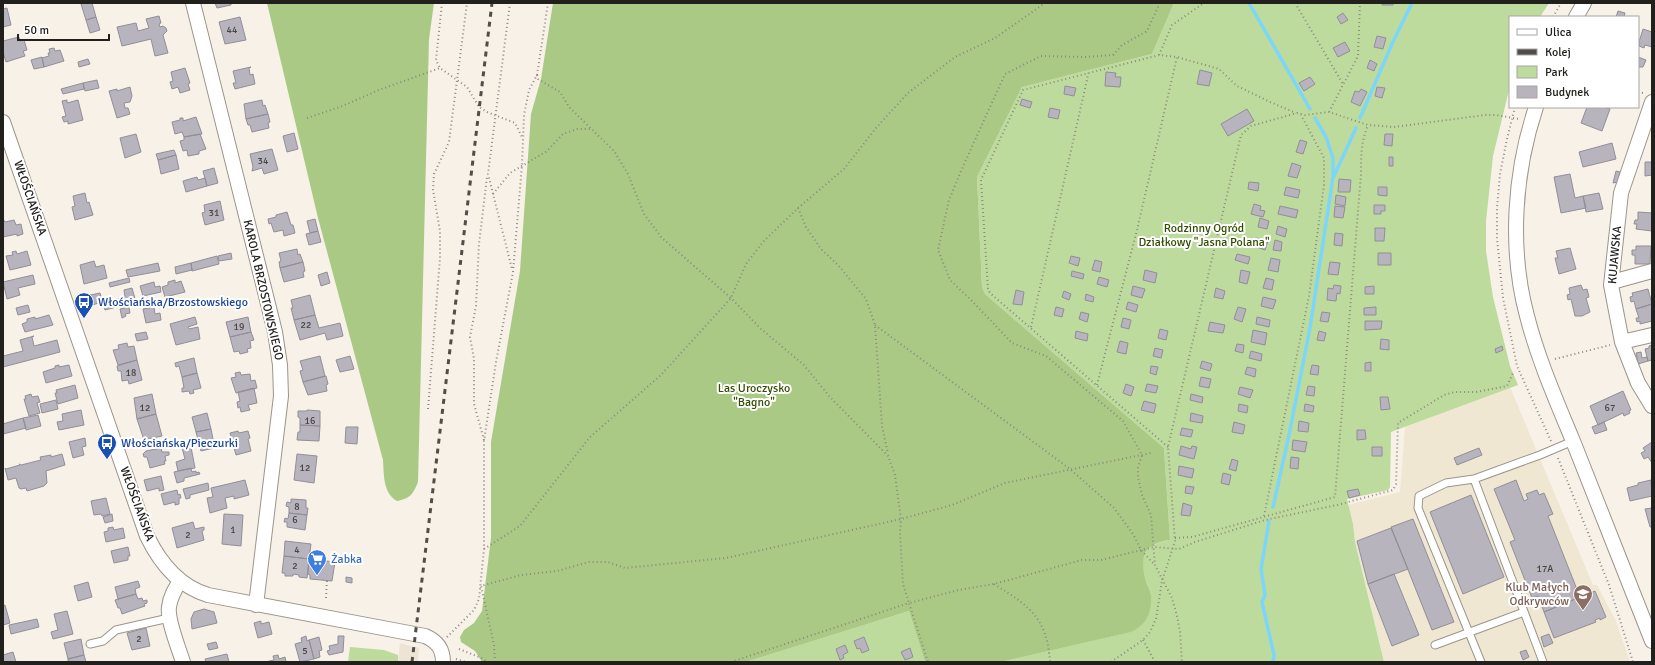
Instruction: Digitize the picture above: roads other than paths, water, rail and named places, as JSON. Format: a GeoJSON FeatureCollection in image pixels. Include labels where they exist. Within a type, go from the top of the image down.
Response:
{"type":"FeatureCollection","features":[{"type":"Feature","properties":{"kind":"street","name":"KAROLA BRZOSTOWSKIEGO"},"geometry":{"type":"LineString","coordinates":[[193,3],[275,332],[280,365],[281,396],[256,605]]}},
{"type":"Feature","properties":{"kind":"street"},"geometry":{"type":"LineString","coordinates":[[1577,16],[1584,3]]}},
{"type":"Feature","properties":{"kind":"street","name":"KUJAWSKA"},"geometry":{"type":"LineString","coordinates":[[1652,102],[1621,193],[1612,282],[1622,342],[1638,383],[1652,406]]}},
{"type":"Feature","properties":{"kind":"street"},"geometry":{"type":"LineString","coordinates":[[1536,108],[1531,123],[1520,177],[1516,237],[1521,289],[1527,316],[1541,360],[1652,641]]}},
{"type":"Feature","properties":{"kind":"street","name":"WŁOŚCIAŃSKA"},"geometry":{"type":"LineString","coordinates":[[3,122],[147,536],[164,566],[180,581],[198,592],[256,605],[430,638],[438,645],[442,653],[443,662]]}},
{"type":"Feature","properties":{"kind":"street"},"geometry":{"type":"LineString","coordinates":[[1612,282],[1652,271]]}},
{"type":"Feature","properties":{"kind":"street"},"geometry":{"type":"LineString","coordinates":[[1622,342],[1652,334]]}},
{"type":"Feature","properties":{"kind":"street"},"geometry":{"type":"LineString","coordinates":[[180,581],[172,594],[168,608],[183,662]]}},
{"type":"Feature","properties":{"kind":"lane"},"geometry":{"type":"LineString","coordinates":[[1481,662],[1418,508],[1419,496],[1446,483],[1474,479],[1540,455],[1573,441]]}},
{"type":"Feature","properties":{"kind":"lane"},"geometry":{"type":"LineString","coordinates":[[1474,479],[1543,662]]}},
{"type":"Feature","properties":{"kind":"lane"},"geometry":{"type":"LineString","coordinates":[[1435,645],[1524,612]]}},
{"type":"Feature","properties":{"kind":"lane"},"geometry":{"type":"LineString","coordinates":[[90,644],[103,641],[116,630],[170,618]]}},
{"type":"Feature","properties":{"kind":"waterway"},"geometry":{"type":"LineString","coordinates":[[1249,3],[1310,109]]}},
{"type":"Feature","properties":{"kind":"waterway"},"geometry":{"type":"LineString","coordinates":[[1360,118],[1392,44],[1412,3]]}},
{"type":"Feature","properties":{"kind":"waterway"},"geometry":{"type":"LineString","coordinates":[[1273,507],[1310,328],[1333,177],[1333,158],[1326,137],[1315,118]]}},
{"type":"Feature","properties":{"kind":"waterway"},"geometry":{"type":"LineString","coordinates":[[1334,176],[1356,128]]}},
{"type":"Feature","properties":{"kind":"waterway"},"geometry":{"type":"LineString","coordinates":[[1269,521],[1261,569],[1265,595],[1262,602],[1274,655],[1273,662]]}},
{"type":"Feature","properties":{"kind":"railway"},"geometry":{"type":"LineString","coordinates":[[412,662],[492,3]]}},
{"type":"Feature","properties":{"kind":"place","name":"Włościańska/Brzostowskiego"},"geometry":{"type":"Point","coordinates":[84,319]}},
{"type":"Feature","properties":{"kind":"place","name":"Włościańska/Pieczurki"},"geometry":{"type":"Point","coordinates":[107,460]}},
{"type":"Feature","properties":{"kind":"place","name":"Żabka"},"geometry":{"type":"Point","coordinates":[317,576]}},
{"type":"Feature","properties":{"kind":"place","name":"Klub Małych Odkrywców"},"geometry":{"type":"Point","coordinates":[1583,611]}},
{"type":"Feature","properties":{"kind":"park label","name":"Rodzinny Ogród Działkowy \"Jasna Polana\""},"geometry":{"type":"Point","coordinates":[1204,235]}},
{"type":"Feature","properties":{"kind":"park label","name":"Las Uroczysko \"Bagno\""},"geometry":{"type":"Point","coordinates":[754,395]}}]}
